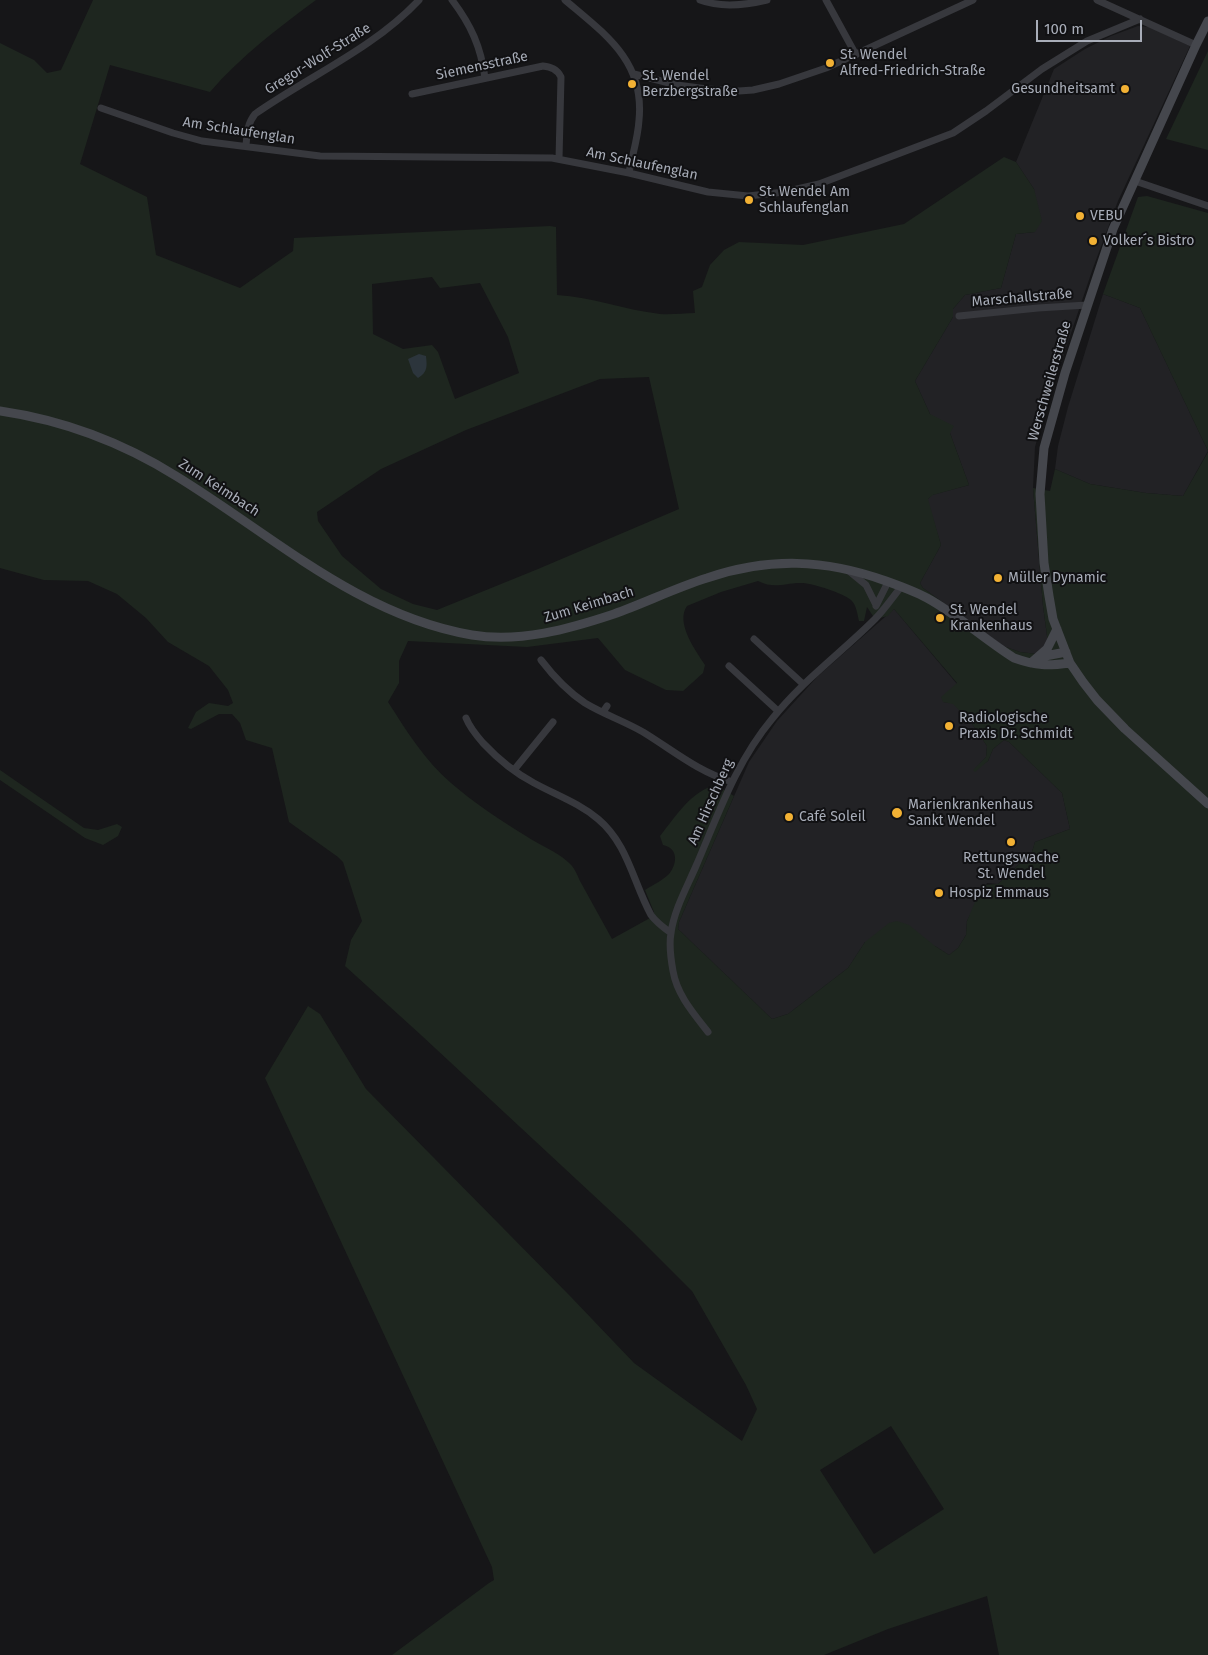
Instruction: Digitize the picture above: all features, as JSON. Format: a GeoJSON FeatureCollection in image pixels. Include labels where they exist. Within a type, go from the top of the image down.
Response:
{"type":"FeatureCollection","features":[{"type":"Feature","properties":{"kind":"street","name":"Gregor-Wolf-Straße"},"geometry":{"type":"LineString","coordinates":[[246,146],[250,120],[255,114],[366,44],[407,13],[419,0]]}},
{"type":"Feature","properties":{"kind":"street"},"geometry":{"type":"LineString","coordinates":[[452,0],[467,21],[476,39],[485,78]]}},
{"type":"Feature","properties":{"kind":"street"},"geometry":{"type":"LineString","coordinates":[[565,0],[611,39],[625,56],[634,74],[640,115],[629,173]]}},
{"type":"Feature","properties":{"kind":"street"},"geometry":{"type":"LineString","coordinates":[[700,0],[722,4],[741,4],[767,0]]}},
{"type":"Feature","properties":{"kind":"street"},"geometry":{"type":"LineString","coordinates":[[826,0],[856,55]]}},
{"type":"Feature","properties":{"kind":"street"},"geometry":{"type":"LineString","coordinates":[[634,74],[677,85],[707,90],[753,90],[802,78],[856,55],[963,2],[973,0]]}},
{"type":"Feature","properties":{"kind":"street"},"geometry":{"type":"LineString","coordinates":[[1097,0],[1196,44]]}},
{"type":"Feature","properties":{"kind":"street","name":"Am Schlaufenglan"},"geometry":{"type":"LineString","coordinates":[[101,108],[202,141],[320,156],[559,159],[708,192],[740,195],[784,192],[819,184],[953,133],[986,112],[1042,69],[1088,41],[1140,19]]}},
{"type":"Feature","properties":{"kind":"street","name":"Werschweilerstraße"},"geometry":{"type":"LineString","coordinates":[[1208,21],[1113,229],[1051,418],[1039,483],[1044,563],[1053,619],[1070,663],[1097,700],[1114,718],[1208,804]]}},
{"type":"Feature","properties":{"kind":"street","name":"Siemensstraße"},"geometry":{"type":"LineString","coordinates":[[412,94],[543,66],[550,67],[559,73],[561,78],[559,159]]}},
{"type":"Feature","properties":{"kind":"street"},"geometry":{"type":"LineString","coordinates":[[1135,181],[1208,206]]}},
{"type":"Feature","properties":{"kind":"street","name":"Marschallstraße"},"geometry":{"type":"LineString","coordinates":[[959,316],[1087,305]]}},
{"type":"Feature","properties":{"kind":"street","name":"Zum Keimbach"},"geometry":{"type":"LineString","coordinates":[[0,411],[78,429],[148,460],[176,476],[340,584],[396,614],[430,626],[474,636],[511,637],[556,632],[627,610],[707,578],[748,567],[775,563],[808,563],[847,569],[888,582],[928,598],[1014,658],[1044,666],[1070,663]]}},
{"type":"Feature","properties":{"kind":"street"},"geometry":{"type":"LineString","coordinates":[[847,569],[866,585],[876,604]]}},
{"type":"Feature","properties":{"kind":"street"},"geometry":{"type":"LineString","coordinates":[[874,619],[876,604],[888,582]]}},
{"type":"Feature","properties":{"kind":"street","name":"Am Hirschberg"},"geometry":{"type":"LineString","coordinates":[[708,1032],[685,1002],[673,972],[671,933],[680,905],[732,782],[749,750],[778,711],[803,684],[874,619],[901,587]]}},
{"type":"Feature","properties":{"kind":"street"},"geometry":{"type":"LineString","coordinates":[[1031,664],[1047,649],[1057,629]]}},
{"type":"Feature","properties":{"kind":"street"},"geometry":{"type":"LineString","coordinates":[[754,639],[803,684]]}},
{"type":"Feature","properties":{"kind":"street"},"geometry":{"type":"LineString","coordinates":[[1040,657],[1066,652]]}},
{"type":"Feature","properties":{"kind":"street"},"geometry":{"type":"LineString","coordinates":[[541,660],[562,686],[586,704],[605,709],[695,767],[713,776],[732,782]]}},
{"type":"Feature","properties":{"kind":"street"},"geometry":{"type":"LineString","coordinates":[[729,666],[778,711]]}},
{"type":"Feature","properties":{"kind":"street"},"geometry":{"type":"LineString","coordinates":[[466,718],[472,730],[484,744],[514,770],[534,783],[586,810],[610,830],[621,845],[652,916],[671,933]]}},
{"type":"Feature","properties":{"kind":"street"},"geometry":{"type":"LineString","coordinates":[[514,770],[553,722]]}},
{"type":"Feature","properties":{"kind":"shaded area"},"geometry":{"type":"Polygon","coordinates":[[[93,0],[316,0],[247,54],[210,92],[110,65],[80,164],[147,197],[156,255],[240,288],[293,251],[294,238],[550,226],[556,227],[557,295],[583,298],[660,314],[695,313],[693,291],[702,287],[710,265],[724,250],[739,242],[803,245],[904,224],[1004,157],[1016,162],[1034,189],[1042,221],[1035,232],[1016,234],[1001,288],[965,295],[953,309],[953,317],[915,381],[930,414],[954,426],[950,433],[969,485],[933,495],[928,499],[941,545],[920,583],[923,588],[1003,646],[1020,652],[1037,654],[1048,643],[1033,488],[1050,491],[1055,469],[1090,484],[1146,493],[1183,496],[1208,452],[1208,1655],[999,1655],[987,1596],[888,1629],[824,1655],[392,1655],[494,1580],[492,1567],[265,1078],[308,1006],[320,1014],[366,1089],[634,1363],[742,1441],[757,1409],[746,1385],[692,1291],[633,1232],[345,966],[351,940],[362,921],[343,862],[289,822],[272,748],[246,740],[240,723],[232,714],[219,714],[191,729],[188,728],[196,712],[209,703],[228,706],[233,703],[228,690],[209,666],[168,642],[146,618],[117,594],[88,581],[44,580],[0,568],[0,43],[34,60],[47,73],[61,70],[93,0]],[[432,277],[372,284],[373,334],[403,349],[432,345],[438,352],[455,399],[519,373],[508,337],[480,283],[440,288],[432,277]],[[649,377],[600,379],[466,430],[381,469],[317,512],[318,521],[342,556],[381,589],[413,604],[437,610],[679,509],[649,377]],[[758,581],[721,592],[687,606],[684,613],[683,620],[688,637],[705,665],[703,673],[683,691],[666,690],[625,670],[598,638],[527,647],[408,641],[399,661],[399,683],[388,702],[424,755],[451,783],[487,811],[570,864],[612,939],[650,918],[654,912],[645,890],[667,876],[672,870],[675,861],[674,853],[672,849],[663,845],[660,836],[678,813],[692,798],[707,788],[716,785],[734,796],[679,922],[678,929],[772,1019],[788,1014],[848,968],[865,942],[889,923],[897,921],[909,925],[949,955],[958,948],[966,935],[967,921],[982,885],[998,884],[1032,852],[1035,842],[1070,829],[1062,793],[1009,742],[1004,740],[993,749],[988,761],[975,772],[973,770],[986,757],[987,746],[970,721],[953,704],[943,702],[941,697],[957,683],[894,609],[888,616],[875,619],[867,607],[864,621],[859,621],[854,605],[847,597],[828,589],[803,583],[770,585],[758,581]],[[891,1426],[820,1470],[874,1554],[944,1509],[891,1426]]]}},
{"type":"Feature","properties":{"kind":"shaded area"},"geometry":{"type":"Polygon","coordinates":[[[1138,26],[1150,27],[1190,46],[1118,201],[1046,407],[1035,447],[1033,488],[1048,643],[1037,654],[1020,652],[1003,646],[923,588],[920,583],[941,545],[927,500],[932,495],[969,485],[950,433],[930,414],[915,381],[953,317],[953,309],[965,295],[1001,288],[1016,234],[1035,232],[1034,189],[1016,162],[1054,69],[1085,49],[1111,36],[1138,26]]]}},
{"type":"Feature","properties":{"kind":"shaded area"},"geometry":{"type":"Polygon","coordinates":[[[1208,51],[1208,150],[1166,139],[1208,51]]]}},
{"type":"Feature","properties":{"kind":"shaded area"},"geometry":{"type":"Polygon","coordinates":[[[1147,196],[1208,213],[1208,451],[1140,308],[1103,294],[1138,197],[1147,196]]]}},
{"type":"Feature","properties":{"kind":"shaded area"},"geometry":{"type":"Polygon","coordinates":[[[1103,294],[1140,308],[1208,451],[1183,496],[1146,493],[1090,484],[1055,469],[1058,446],[1068,407],[1103,294]]]}},
{"type":"Feature","properties":{"kind":"shaded area"},"geometry":{"type":"Polygon","coordinates":[[[419,354],[426,356],[427,366],[424,373],[418,378],[413,373],[408,359],[419,354]]]}},
{"type":"Feature","properties":{"kind":"shaded area","name":"Marienkrankenhaus Sankt Wendel"},"geometry":{"type":"Polygon","coordinates":[[[894,609],[957,684],[943,702],[953,703],[970,721],[987,746],[986,757],[974,770],[988,761],[993,749],[1004,740],[1009,742],[1062,793],[1070,829],[1035,842],[1032,852],[998,884],[987,883],[967,921],[966,935],[958,948],[949,955],[935,946],[865,942],[848,968],[788,1014],[772,1019],[678,929],[679,922],[749,762],[777,721],[818,676],[894,609]]]}},
{"type":"Feature","properties":{"kind":"shaded area"},"geometry":{"type":"Polygon","coordinates":[[[0,770],[84,828],[98,830],[117,824],[122,827],[118,836],[103,845],[85,838],[0,780],[0,770]]]}},
{"type":"Feature","properties":{"kind":"place","name":"St. Wendel Alfred-Friedrich-Straße"},"geometry":{"type":"Point","coordinates":[830,63]}},
{"type":"Feature","properties":{"kind":"place","name":"St. Wendel Berzbergstraße"},"geometry":{"type":"Point","coordinates":[632,84]}},
{"type":"Feature","properties":{"kind":"place","name":"Gesundheitsamt"},"geometry":{"type":"Point","coordinates":[1125,89]}},
{"type":"Feature","properties":{"kind":"place","name":"St. Wendel Am Schlaufenglan"},"geometry":{"type":"Point","coordinates":[749,200]}},
{"type":"Feature","properties":{"kind":"place","name":"VEBU"},"geometry":{"type":"Point","coordinates":[1080,216]}},
{"type":"Feature","properties":{"kind":"place","name":"Volker´s Bistro"},"geometry":{"type":"Point","coordinates":[1093,241]}},
{"type":"Feature","properties":{"kind":"place","name":"Müller Dynamic"},"geometry":{"type":"Point","coordinates":[998,578]}},
{"type":"Feature","properties":{"kind":"place","name":"St. Wendel Krankenhaus"},"geometry":{"type":"Point","coordinates":[940,618]}},
{"type":"Feature","properties":{"kind":"place","name":"Radiologische Praxis Dr. Schmidt"},"geometry":{"type":"Point","coordinates":[949,726]}},
{"type":"Feature","properties":{"kind":"place","name":"Marienkrankenhaus Sankt Wendel"},"geometry":{"type":"Point","coordinates":[897,813]}},
{"type":"Feature","properties":{"kind":"place","name":"Café Soleil"},"geometry":{"type":"Point","coordinates":[789,817]}},
{"type":"Feature","properties":{"kind":"place","name":"Rettungswache St. Wendel"},"geometry":{"type":"Point","coordinates":[1011,842]}},
{"type":"Feature","properties":{"kind":"place","name":"Hospiz Emmaus"},"geometry":{"type":"Point","coordinates":[939,893]}}]}
